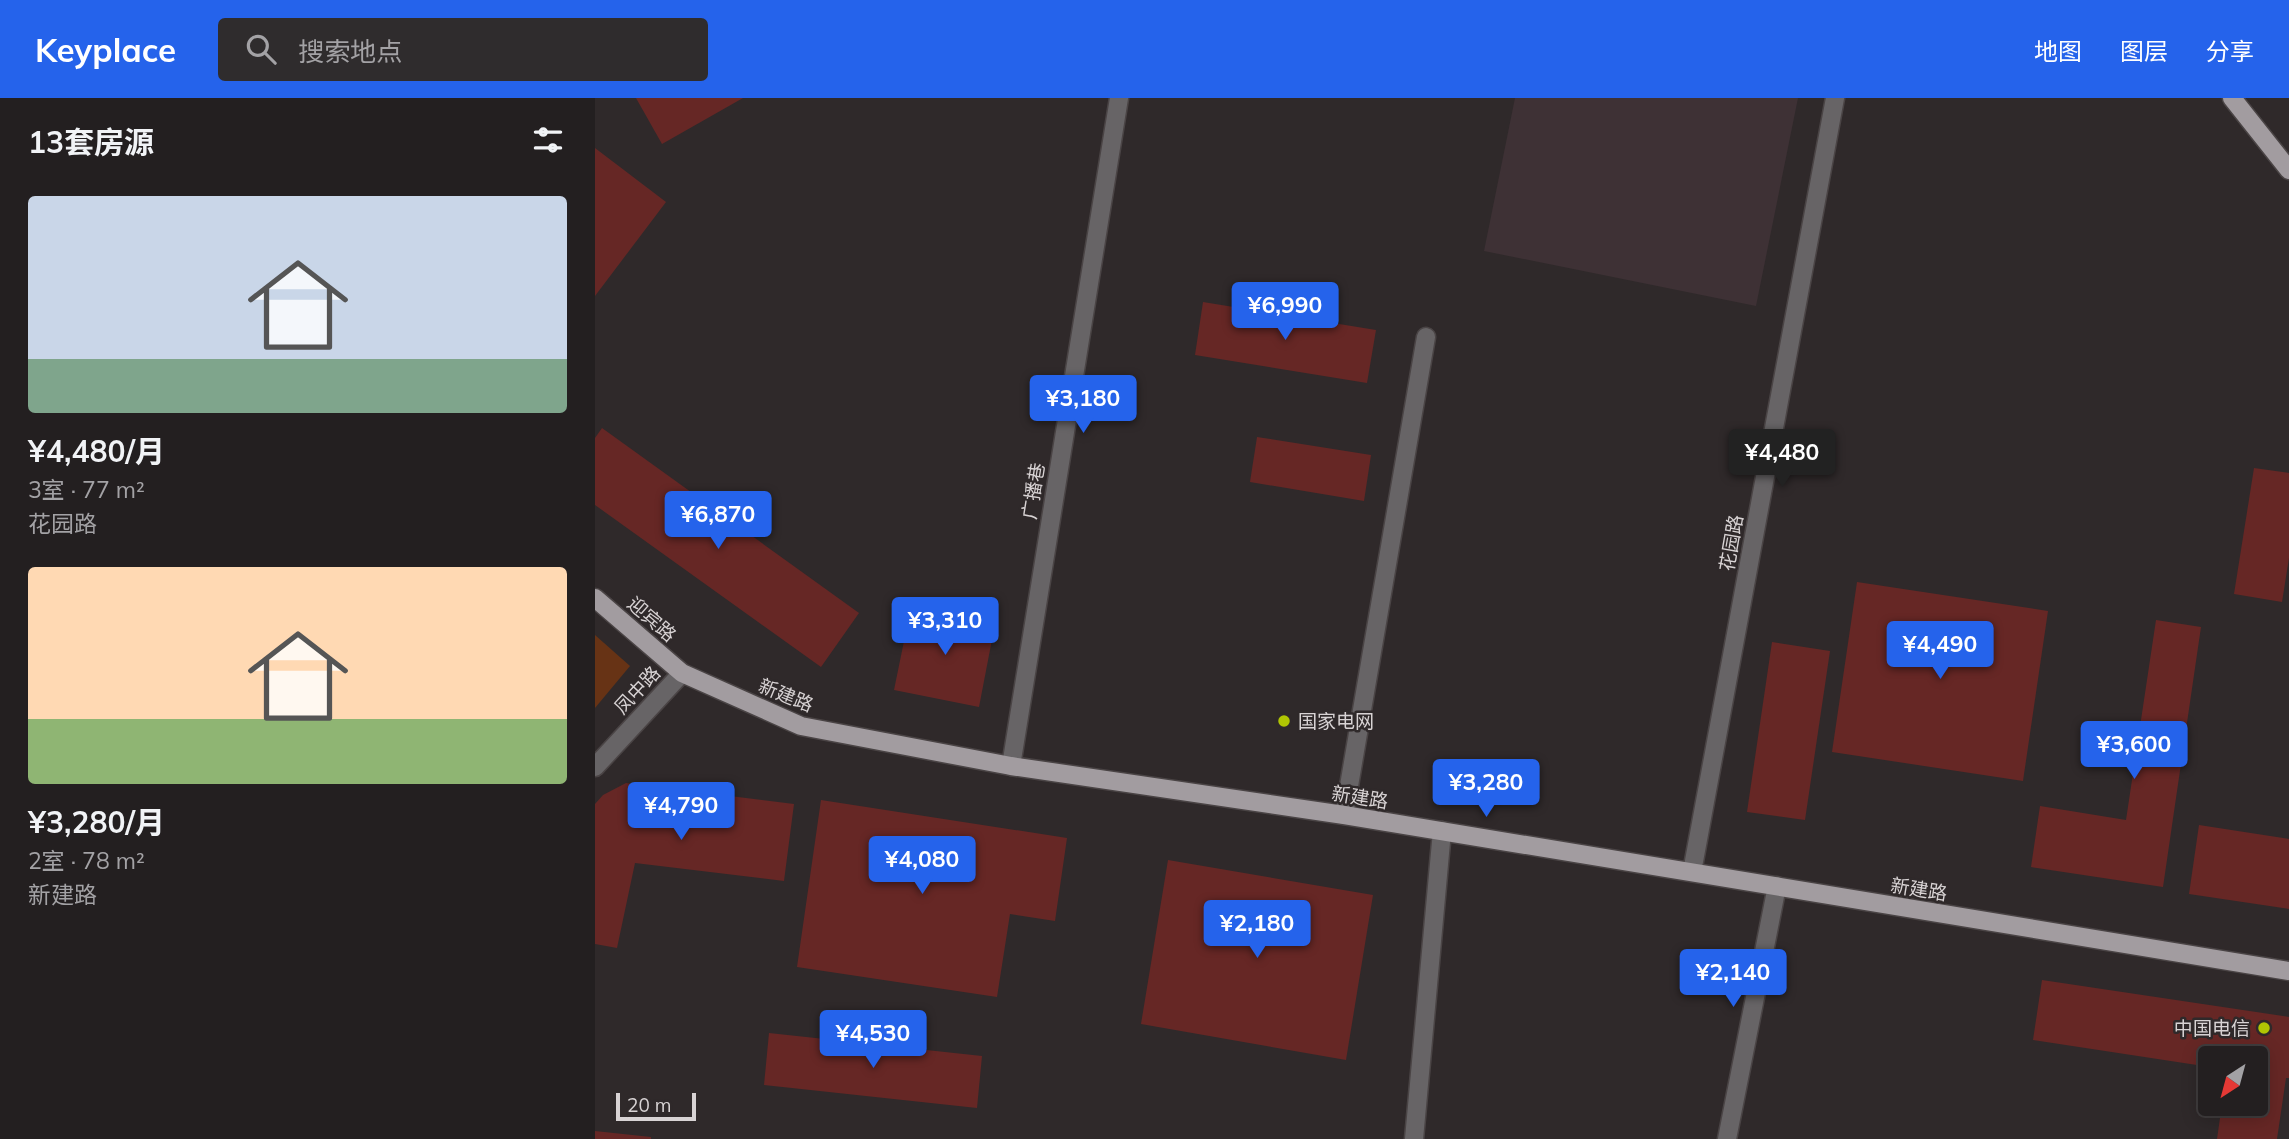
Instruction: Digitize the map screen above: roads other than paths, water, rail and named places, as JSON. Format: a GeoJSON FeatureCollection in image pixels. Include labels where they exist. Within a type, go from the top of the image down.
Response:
{"type":"FeatureCollection","features":[{"type":"Feature","properties":{"kind":"main road"},"geometry":{"type":"LineString","coordinates":[[2232,98],[2289,170]]}},
{"type":"Feature","properties":{"kind":"main road","name":"迎宾路"},"geometry":{"type":"LineString","coordinates":[[595,597],[682,673]]}},
{"type":"Feature","properties":{"kind":"main road","name":"新建路"},"geometry":{"type":"LineString","coordinates":[[682,673],[801,726],[1011,766],[1344,815],[2289,971]]}},
{"type":"Feature","properties":{"kind":"street","name":"广播巷"},"geometry":{"type":"LineString","coordinates":[[1011,766],[1119,98]]}},
{"type":"Feature","properties":{"kind":"street","name":"花园路"},"geometry":{"type":"LineString","coordinates":[[1692,872],[1835,98]]}},
{"type":"Feature","properties":{"kind":"street"},"geometry":{"type":"LineString","coordinates":[[1344,815],[1426,337]]}},
{"type":"Feature","properties":{"kind":"street","name":"凤中路"},"geometry":{"type":"LineString","coordinates":[[595,767],[682,673]]}},
{"type":"Feature","properties":{"kind":"street"},"geometry":{"type":"LineString","coordinates":[[1414,1139],[1442,831]]}},
{"type":"Feature","properties":{"kind":"street"},"geometry":{"type":"LineString","coordinates":[[1727,1139],[1777,886]]}},
{"type":"Feature","properties":{"kind":"place","name":"国家电网"},"geometry":{"type":"Point","coordinates":[1284,721]}},
{"type":"Feature","properties":{"kind":"place","name":"中国电信"},"geometry":{"type":"Point","coordinates":[2264,1028]}}]}
